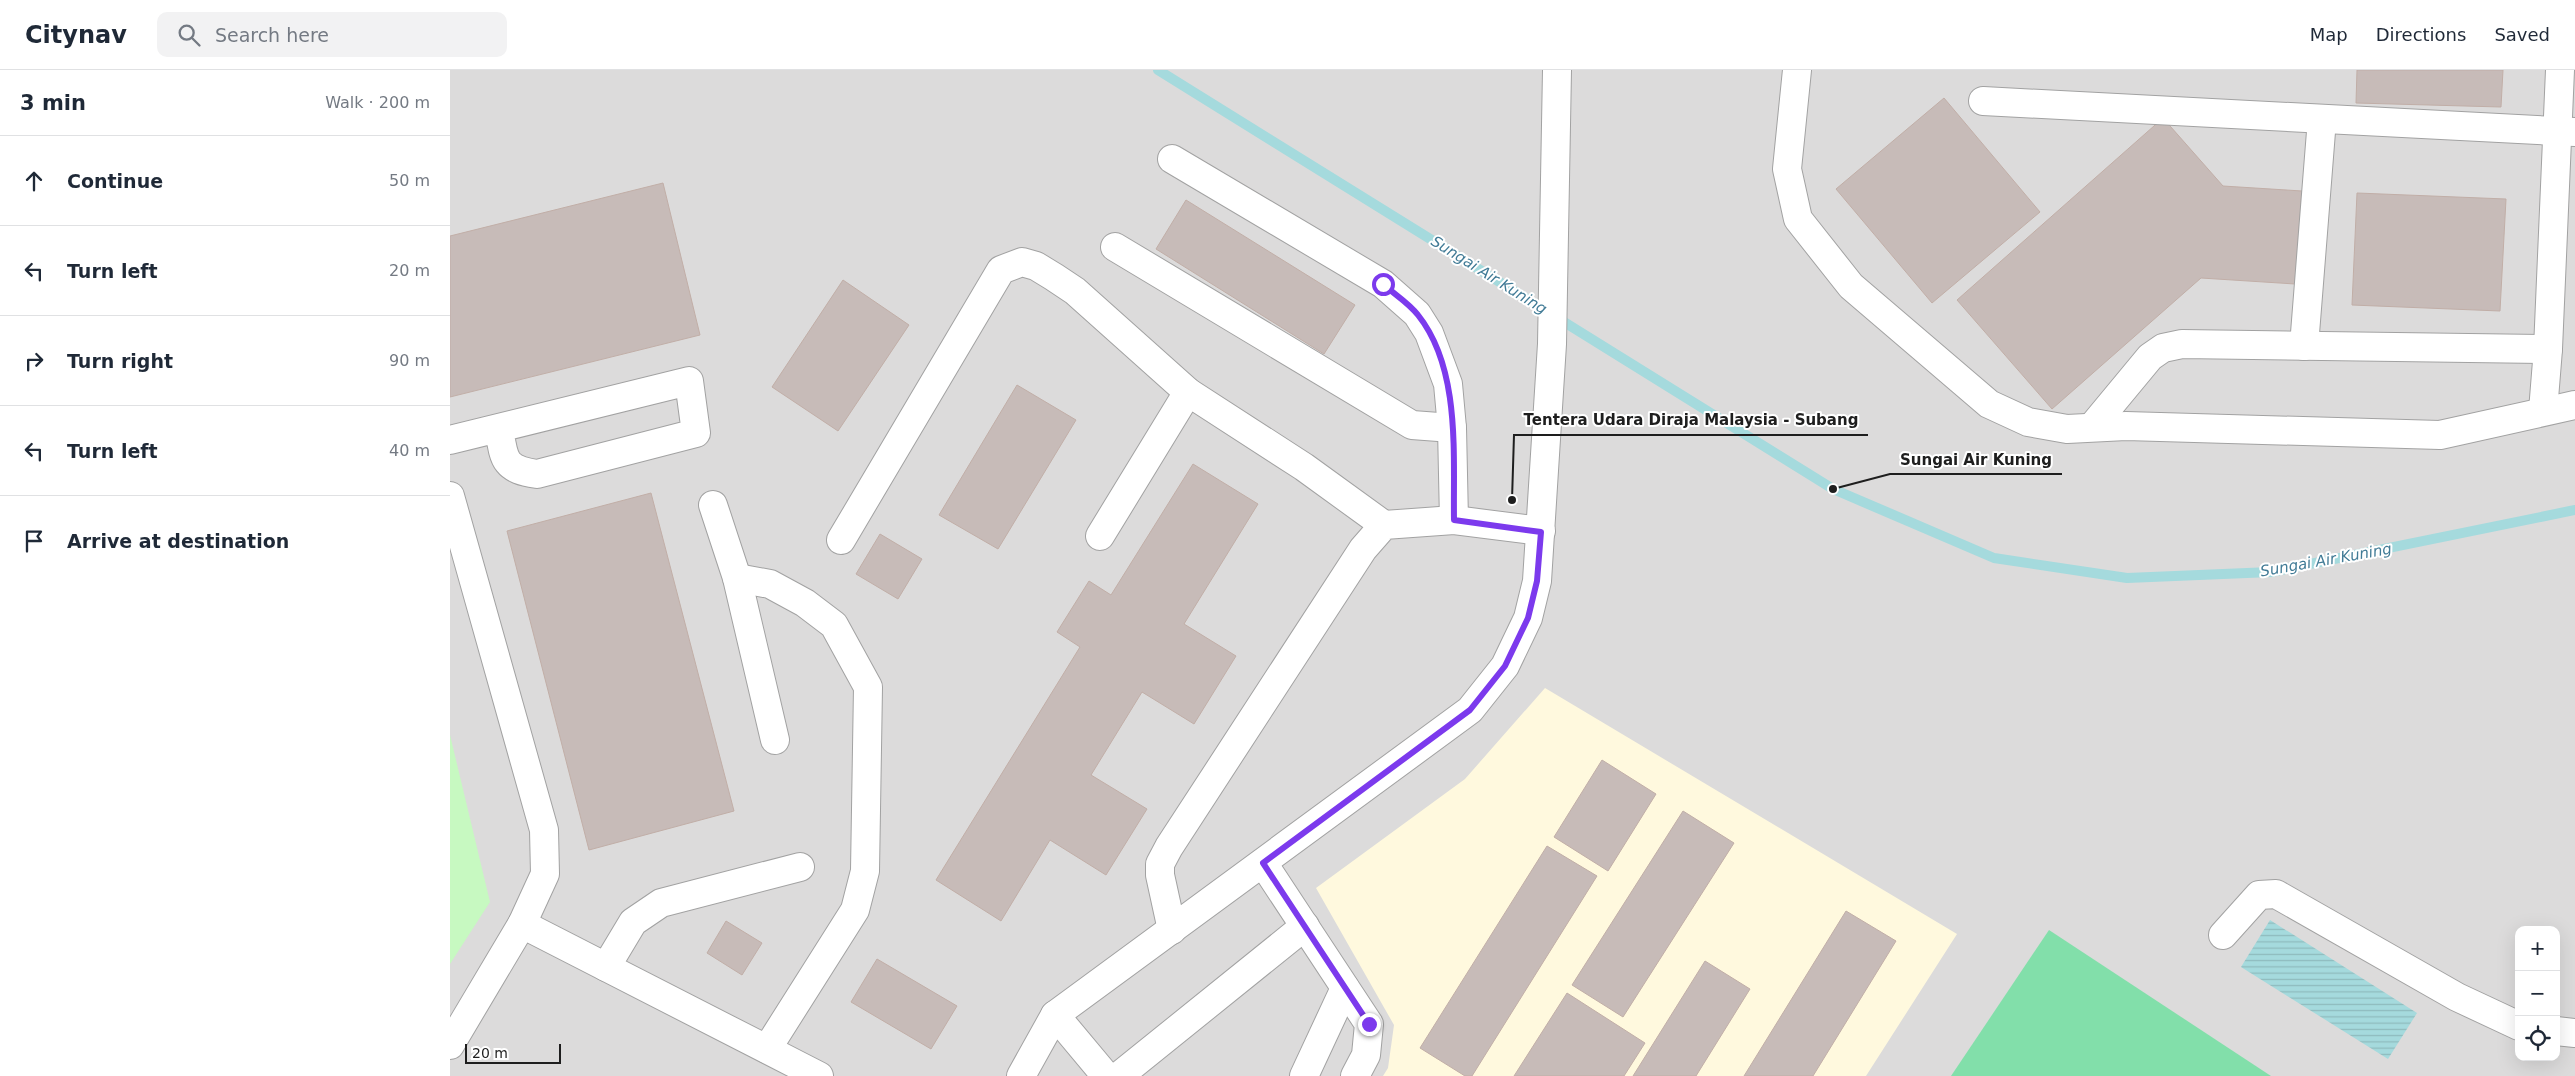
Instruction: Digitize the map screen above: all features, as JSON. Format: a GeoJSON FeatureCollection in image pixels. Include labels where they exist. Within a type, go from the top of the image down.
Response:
{"type":"FeatureCollection","features":[{"type":"Feature","properties":{"kind":"lane"},"geometry":{"type":"LineString","coordinates":[[1021,1076],[1055,1015],[1470,710],[1505,666],[1528,618],[1537,581],[1552,344],[1557,70]]}},
{"type":"Feature","properties":{"kind":"lane"},"geometry":{"type":"LineString","coordinates":[[1796,70],[1787,169],[1798,219],[1851,286],[1988,404],[2028,422],[2067,428],[2440,435],[2575,405]]}},
{"type":"Feature","properties":{"kind":"lane"},"geometry":{"type":"LineString","coordinates":[[2543,411],[2566,131],[2560,70]]}},
{"type":"Feature","properties":{"kind":"lane"},"geometry":{"type":"LineString","coordinates":[[1983,101],[2566,131]]}},
{"type":"Feature","properties":{"kind":"lane"},"geometry":{"type":"LineString","coordinates":[[2304,346],[2322,119]]}},
{"type":"Feature","properties":{"kind":"lane"},"geometry":{"type":"LineString","coordinates":[[1172,159],[1383,284],[1417,314],[1429,333],[1448,384],[1452,428],[1454,520]]}},
{"type":"Feature","properties":{"kind":"lane"},"geometry":{"type":"LineString","coordinates":[[1115,247],[1412,425],[1452,428]]}},
{"type":"Feature","properties":{"kind":"lane"},"geometry":{"type":"LineString","coordinates":[[841,540],[1001,270],[1022,262],[1036,266],[1075,291],[1188,392],[1304,467],[1384,525],[1454,520],[1541,532]]}},
{"type":"Feature","properties":{"kind":"lane"},"geometry":{"type":"LineString","coordinates":[[2092,427],[2150,357],[2163,348],[2182,344],[2548,349]]}},
{"type":"Feature","properties":{"kind":"lane"},"geometry":{"type":"LineString","coordinates":[[450,440],[498,428],[689,381],[696,433],[536,474],[517,471],[504,457],[498,428]]}},
{"type":"Feature","properties":{"kind":"lane"},"geometry":{"type":"LineString","coordinates":[[1100,536],[1188,392]]}},
{"type":"Feature","properties":{"kind":"lane"},"geometry":{"type":"LineString","coordinates":[[450,496],[544,830],[545,874],[522,924],[450,1046]]}},
{"type":"Feature","properties":{"kind":"lane"},"geometry":{"type":"LineString","coordinates":[[712,505],[737,578],[775,740]]}},
{"type":"Feature","properties":{"kind":"lane"},"geometry":{"type":"LineString","coordinates":[[1172,930],[1160,875],[1160,864],[1168,847],[1363,549],[1384,525]]}},
{"type":"Feature","properties":{"kind":"lane"},"geometry":{"type":"LineString","coordinates":[[737,578],[770,584],[805,603],[834,625],[868,687],[866,871],[854,910],[767,1049]]}},
{"type":"Feature","properties":{"kind":"lane"},"geometry":{"type":"LineString","coordinates":[[1263,863],[1369,1024],[1365,1072]]}},
{"type":"Feature","properties":{"kind":"lane"},"geometry":{"type":"LineString","coordinates":[[606,967],[633,922],[661,903],[800,867]]}},
{"type":"Feature","properties":{"kind":"lane"},"geometry":{"type":"LineString","coordinates":[[2223,935],[2259,895],[2276,894],[2457,997],[2515,1024]]}},
{"type":"Feature","properties":{"kind":"lane"},"geometry":{"type":"LineString","coordinates":[[522,924],[819,1076]]}},
{"type":"Feature","properties":{"kind":"lane"},"geometry":{"type":"LineString","coordinates":[[1119,1076],[1305,926]]}},
{"type":"Feature","properties":{"kind":"lane"},"geometry":{"type":"LineString","coordinates":[[1304,1076],[1345,988]]}},
{"type":"Feature","properties":{"kind":"lane"},"geometry":{"type":"LineString","coordinates":[[1055,1015],[1106,1076]]}},
{"type":"Feature","properties":{"kind":"lane"},"geometry":{"type":"LineString","coordinates":[[2560,1032],[2575,1033]]}},
{"type":"Feature","properties":{"kind":"shaded area"},"geometry":{"type":"Polygon","coordinates":[[[450,70],[2575,70],[2575,1076],[450,1076],[450,70]]]}},
{"type":"Feature","properties":{"kind":"shaded area"},"geometry":{"type":"Polygon","coordinates":[[[1545,688],[1957,934],[1866,1076],[1383,1076],[1388,1068],[1394,1025],[1316,888],[1465,779],[1545,688]]]}},
{"type":"Feature","properties":{"kind":"green space"},"geometry":{"type":"Polygon","coordinates":[[[450,735],[490,902],[450,964],[450,735]]]}},
{"type":"Feature","properties":{"kind":"green space"},"geometry":{"type":"Polygon","coordinates":[[[2049,930],[2271,1076],[1951,1076],[2049,930]]]}},
{"type":"Feature","properties":{"kind":"water"},"geometry":{"type":"Polygon","coordinates":[[[2270,920],[2417,1013],[2388,1059],[2241,967],[2270,920]]]}},
{"type":"Feature","properties":{"kind":"building"},"geometry":{"type":"Polygon","coordinates":[[[2357,70],[2503,70],[2501,107],[2356,103],[2357,70]]]}},
{"type":"Feature","properties":{"kind":"building"},"geometry":{"type":"Polygon","coordinates":[[[1944,98],[2040,212],[1932,303],[1836,189],[1944,98]]]}},
{"type":"Feature","properties":{"kind":"building"},"geometry":{"type":"Polygon","coordinates":[[[2163,118],[2223,186],[2302,191],[2295,284],[2201,278],[2052,409],[1957,300],[2163,118]]]}},
{"type":"Feature","properties":{"kind":"building"},"geometry":{"type":"Polygon","coordinates":[[[663,183],[700,335],[450,397],[450,236],[663,183]]]}},
{"type":"Feature","properties":{"kind":"building"},"geometry":{"type":"Polygon","coordinates":[[[2357,193],[2506,199],[2500,311],[2352,305],[2357,193]]]}},
{"type":"Feature","properties":{"kind":"building"},"geometry":{"type":"Polygon","coordinates":[[[1186,200],[1355,305],[1324,354],[1156,249],[1186,200]]]}},
{"type":"Feature","properties":{"kind":"building"},"geometry":{"type":"Polygon","coordinates":[[[843,280],[909,325],[838,431],[772,387],[843,280]]]}},
{"type":"Feature","properties":{"kind":"building"},"geometry":{"type":"Polygon","coordinates":[[[1017,385],[1076,420],[998,549],[939,515],[1017,385]]]}},
{"type":"Feature","properties":{"kind":"building"},"geometry":{"type":"Polygon","coordinates":[[[1193,464],[1258,504],[1184,624],[1236,656],[1194,724],[1142,692],[1091,775],[1147,809],[1106,875],[1050,840],[1001,921],[936,880],[1080,647],[1057,632],[1089,581],[1111,595],[1193,464]]]}},
{"type":"Feature","properties":{"kind":"building"},"geometry":{"type":"Polygon","coordinates":[[[651,493],[734,811],[589,850],[507,531],[651,493]]]}},
{"type":"Feature","properties":{"kind":"building"},"geometry":{"type":"Polygon","coordinates":[[[880,534],[922,559],[898,599],[856,574],[880,534]]]}},
{"type":"Feature","properties":{"kind":"building"},"geometry":{"type":"Polygon","coordinates":[[[1602,760],[1656,794],[1608,871],[1554,837],[1602,760]]]}},
{"type":"Feature","properties":{"kind":"building"},"geometry":{"type":"Polygon","coordinates":[[[1683,811],[1734,843],[1623,1017],[1572,985],[1683,811]]]}},
{"type":"Feature","properties":{"kind":"building"},"geometry":{"type":"Polygon","coordinates":[[[1547,846],[1597,876],[1472,1076],[1465,1076],[1420,1048],[1547,846]]]}},
{"type":"Feature","properties":{"kind":"building"},"geometry":{"type":"Polygon","coordinates":[[[1846,911],[1896,941],[1813,1076],[1744,1076],[1846,911]]]}},
{"type":"Feature","properties":{"kind":"building"},"geometry":{"type":"Polygon","coordinates":[[[726,921],[762,943],[742,975],[707,953],[726,921]]]}},
{"type":"Feature","properties":{"kind":"building"},"geometry":{"type":"Polygon","coordinates":[[[877,959],[957,1006],[931,1049],[851,1002],[877,959]]]}},
{"type":"Feature","properties":{"kind":"building"},"geometry":{"type":"Polygon","coordinates":[[[1705,961],[1750,989],[1696,1076],[1633,1076],[1705,961]]]}},
{"type":"Feature","properties":{"kind":"building"},"geometry":{"type":"Polygon","coordinates":[[[1567,993],[1645,1043],[1624,1076],[1514,1076],[1567,993]]]}},
{"type":"Feature","properties":{"kind":"waterway","name":"Sungai Air Kuning"},"geometry":{"type":"LineString","coordinates":[[1158,70],[1833,489],[1994,558],[2127,578],[2271,572],[2575,510]]}},
{"type":"Feature","properties":{"kind":"place","name":"Sungai Air Kuning"},"geometry":{"type":"Point","coordinates":[1833,489]}},
{"type":"Feature","properties":{"kind":"place","name":"Tentera Udara Diraja Malaysia - Subang"},"geometry":{"type":"Point","coordinates":[1512,500]}},
{"type":"Feature","properties":{"kind":"route"},"geometry":{"type":"LineString","coordinates":[[1369,1024],[1263,863],[1470,710],[1505,666],[1528,618],[1537,581],[1541,532],[1454,520],[1452,428],[1448,384],[1429,333],[1417,314],[1383,284]]}}]}
